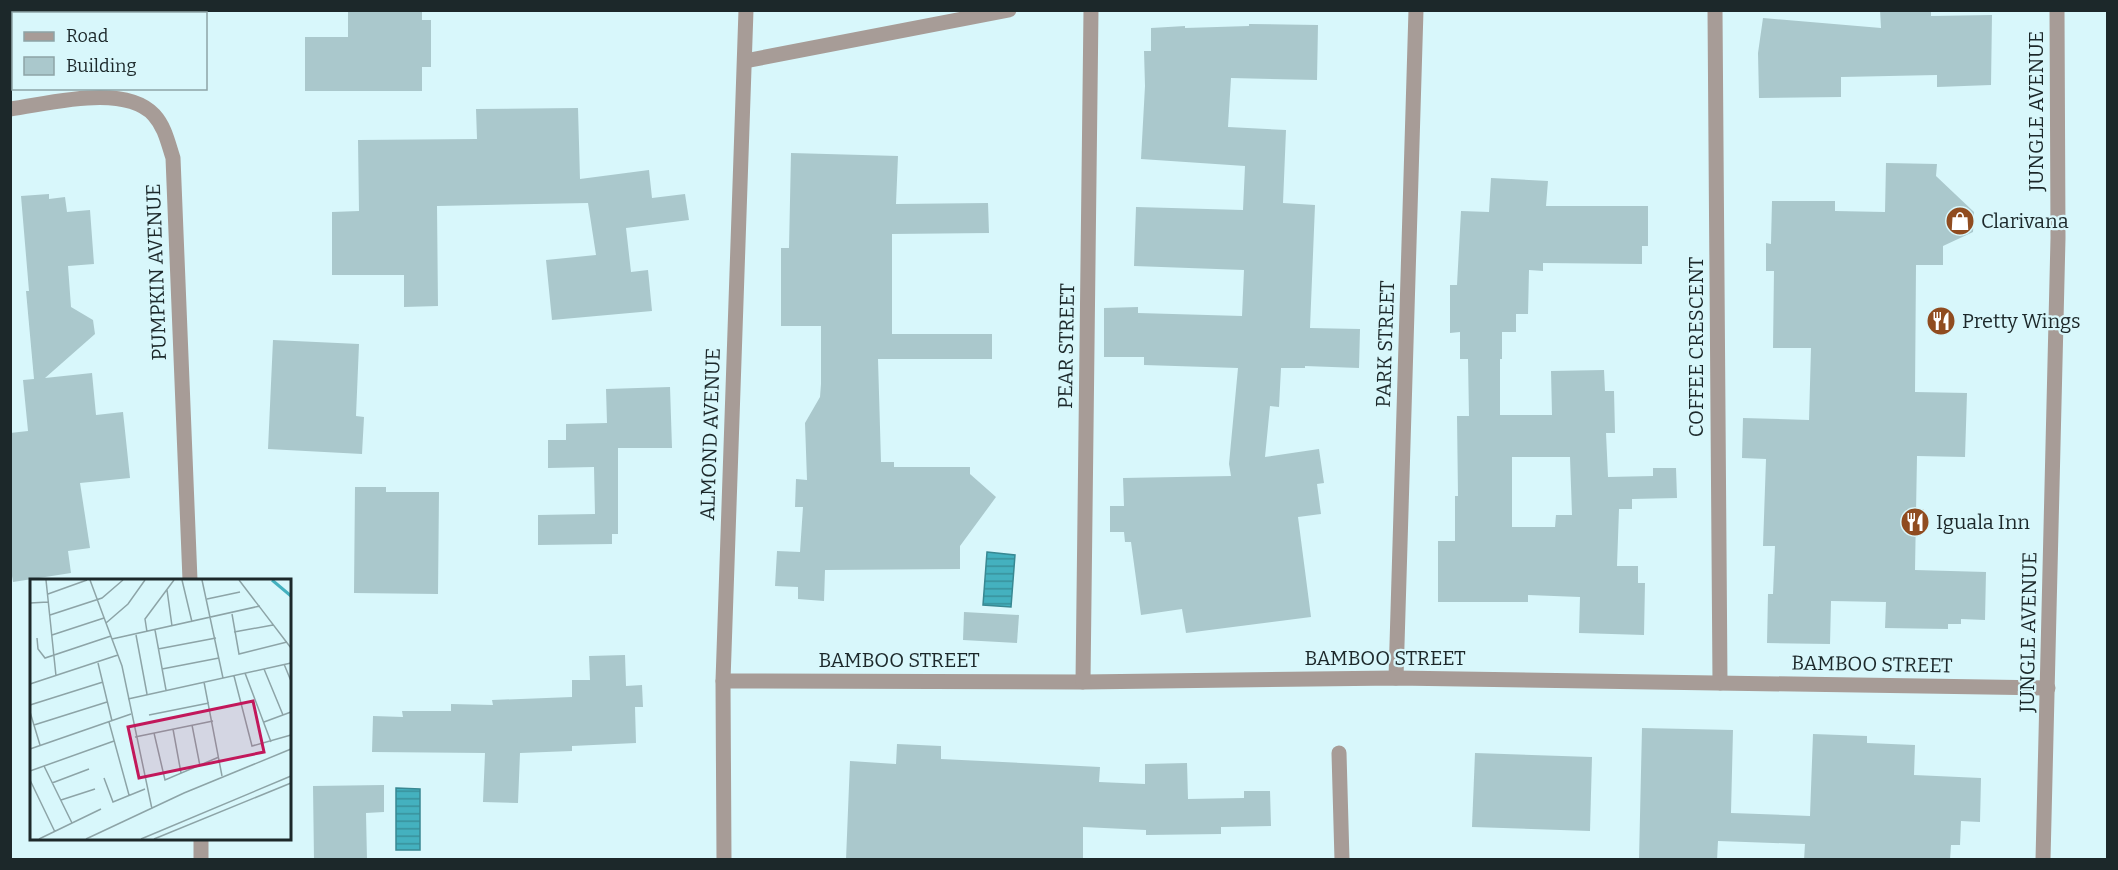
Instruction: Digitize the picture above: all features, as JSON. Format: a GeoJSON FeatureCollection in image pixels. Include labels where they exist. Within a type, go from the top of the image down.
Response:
{"type":"FeatureCollection","features":[{"type":"Feature","properties":{"kind":"street","name":"ALMOND AVENUE"},"geometry":{"type":"LineString","coordinates":[[724,860],[723,681],[746,10]]}},
{"type":"Feature","properties":{"kind":"street"},"geometry":{"type":"LineString","coordinates":[[745,61],[1009,10]]}},
{"type":"Feature","properties":{"kind":"street","name":"PEAR STREET"},"geometry":{"type":"LineString","coordinates":[[1083,682],[1091,10]]}},
{"type":"Feature","properties":{"kind":"street","name":"PARK STREET"},"geometry":{"type":"LineString","coordinates":[[1396,678],[1416,10]]}},
{"type":"Feature","properties":{"kind":"street","name":"COFFEE CRESCENT"},"geometry":{"type":"LineString","coordinates":[[1715,10],[1720,683]]}},
{"type":"Feature","properties":{"kind":"street","name":"JUNGLE AVENUE"},"geometry":{"type":"LineString","coordinates":[[2043,860],[2058,238],[2057,10]]}},
{"type":"Feature","properties":{"kind":"street","name":"PUMPKIN AVENUE"},"geometry":{"type":"LineString","coordinates":[[10,109],[86,99],[119,98],[132,101],[145,108],[164,129],[173,158],[190,579]]}},
{"type":"Feature","properties":{"kind":"street","name":"BAMBOO STREET"},"geometry":{"type":"LineString","coordinates":[[723,681],[1083,682],[1396,678],[2048,688]]}},
{"type":"Feature","properties":{"kind":"street"},"geometry":{"type":"LineString","coordinates":[[1339,753],[1342,860]]}},
{"type":"Feature","properties":{"kind":"street"},"geometry":{"type":"LineString","coordinates":[[201,840],[201,860]]}},
{"type":"Feature","properties":{"kind":"water"},"geometry":{"type":"Polygon","coordinates":[[[987,552],[1015,555],[1011,607],[983,605],[987,552]]]}},
{"type":"Feature","properties":{"kind":"water"},"geometry":{"type":"Polygon","coordinates":[[[396,788],[420,789],[420,850],[396,850],[396,788]]]}},
{"type":"Feature","properties":{"kind":"building"},"geometry":{"type":"Polygon","coordinates":[[[348,10],[422,10],[422,20],[431,20],[431,67],[422,67],[422,91],[305,91],[305,37],[348,37],[348,10]]]}},
{"type":"Feature","properties":{"kind":"building"},"geometry":{"type":"Polygon","coordinates":[[[1880,10],[1931,10],[1931,16],[1992,15],[1991,85],[1937,87],[1937,75],[1841,77],[1841,97],[1759,98],[1758,53],[1763,18],[1881,28],[1880,10]]]}},
{"type":"Feature","properties":{"kind":"building"},"geometry":{"type":"Polygon","coordinates":[[[1249,24],[1318,25],[1317,80],[1231,78],[1228,127],[1286,130],[1283,203],[1315,205],[1310,328],[1360,329],[1359,368],[1305,366],[1305,368],[1281,368],[1279,407],[1270,406],[1265,457],[1319,449],[1324,483],[1317,484],[1321,514],[1298,517],[1311,617],[1186,633],[1182,609],[1141,615],[1131,542],[1125,542],[1124,532],[1110,532],[1110,506],[1124,506],[1123,478],[1231,476],[1229,464],[1238,368],[1144,365],[1144,357],[1104,357],[1104,308],[1138,307],[1138,313],[1242,316],[1244,270],[1134,266],[1136,207],[1243,210],[1245,166],[1141,159],[1145,86],[1144,51],[1151,51],[1151,28],[1249,26],[1249,24]]]}},
{"type":"Feature","properties":{"kind":"building"},"geometry":{"type":"Polygon","coordinates":[[[578,108],[580,179],[649,170],[652,198],[685,194],[689,220],[626,228],[631,272],[648,270],[652,311],[552,320],[546,260],[596,255],[588,203],[437,206],[438,306],[404,307],[404,275],[332,275],[332,212],[359,211],[358,140],[477,139],[476,109],[578,108]]]}},
{"type":"Feature","properties":{"kind":"building"},"geometry":{"type":"Polygon","coordinates":[[[791,153],[898,156],[896,204],[988,203],[989,233],[892,234],[892,334],[992,334],[992,359],[878,359],[881,462],[894,462],[894,467],[970,467],[970,474],[996,497],[960,546],[960,569],[825,570],[824,601],[798,599],[798,587],[775,586],[777,551],[800,552],[803,507],[795,507],[796,479],[807,480],[805,423],[820,397],[821,384],[821,326],[781,326],[781,248],[789,248],[791,153]]]}},
{"type":"Feature","properties":{"kind":"building"},"geometry":{"type":"Polygon","coordinates":[[[1886,163],[1937,164],[1936,176],[1974,212],[1973,232],[1943,246],[1943,265],[1916,265],[1915,392],[1967,393],[1965,457],[1917,456],[1915,570],[1986,572],[1985,620],[1961,619],[1961,624],[1948,624],[1948,629],[1885,628],[1886,602],[1831,601],[1830,644],[1767,643],[1768,594],[1773,594],[1775,546],[1763,546],[1766,459],[1742,458],[1743,418],[1809,420],[1811,348],[1773,348],[1774,271],[1766,271],[1766,243],[1771,244],[1772,201],[1835,201],[1835,211],[1885,212],[1886,163]]]}},
{"type":"Feature","properties":{"kind":"building"},"geometry":{"type":"Polygon","coordinates":[[[1491,178],[1548,181],[1546,206],[1648,206],[1648,246],[1642,246],[1642,264],[1543,263],[1543,271],[1529,270],[1528,314],[1516,314],[1516,332],[1502,332],[1502,359],[1500,359],[1500,415],[1552,415],[1551,371],[1604,370],[1605,391],[1614,391],[1615,433],[1606,433],[1608,477],[1653,476],[1653,468],[1676,468],[1677,498],[1632,499],[1632,509],[1619,509],[1617,566],[1638,566],[1638,583],[1645,583],[1644,635],[1579,633],[1580,597],[1528,595],[1528,602],[1438,602],[1438,541],[1455,541],[1455,496],[1458,496],[1457,416],[1469,416],[1468,359],[1460,359],[1460,332],[1450,333],[1450,285],[1457,285],[1461,211],[1489,212],[1491,178]],[[1512,457],[1512,527],[1555,527],[1556,515],[1572,515],[1570,457],[1512,457]]]}},
{"type":"Feature","properties":{"kind":"building"},"geometry":{"type":"Polygon","coordinates":[[[49,194],[49,199],[65,197],[67,212],[90,210],[94,264],[68,266],[71,307],[93,320],[95,334],[45,378],[92,373],[96,415],[123,412],[130,478],[80,483],[90,548],[68,551],[71,573],[13,582],[10,564],[10,433],[28,431],[23,380],[34,379],[21,196],[49,194]]]}},
{"type":"Feature","properties":{"kind":"building"},"geometry":{"type":"Polygon","coordinates":[[[273,340],[359,344],[356,416],[364,417],[362,454],[268,449],[273,340]]]}},
{"type":"Feature","properties":{"kind":"building"},"geometry":{"type":"Polygon","coordinates":[[[670,387],[672,448],[618,448],[618,534],[612,534],[612,544],[538,545],[538,515],[595,514],[594,467],[548,468],[548,440],[566,440],[566,424],[607,423],[606,389],[670,387]]]}},
{"type":"Feature","properties":{"kind":"building"},"geometry":{"type":"Polygon","coordinates":[[[355,487],[386,487],[386,492],[439,492],[438,594],[354,593],[355,487]]]}},
{"type":"Feature","properties":{"kind":"building"},"geometry":{"type":"Polygon","coordinates":[[[964,612],[1019,615],[1017,643],[963,640],[964,612]]]}},
{"type":"Feature","properties":{"kind":"building"},"geometry":{"type":"Polygon","coordinates":[[[625,655],[626,686],[642,685],[643,707],[635,707],[636,743],[572,746],[572,751],[520,753],[518,803],[483,802],[485,753],[372,752],[373,716],[403,717],[402,711],[451,711],[451,704],[493,705],[492,700],[572,697],[572,680],[590,680],[589,656],[625,655]]]}},
{"type":"Feature","properties":{"kind":"building"},"geometry":{"type":"Polygon","coordinates":[[[1642,728],[1733,730],[1731,813],[1810,816],[1813,734],[1867,736],[1867,743],[1915,745],[1914,775],[1981,778],[1980,822],[1961,821],[1960,845],[1951,845],[1950,860],[1804,860],[1805,844],[1718,841],[1717,860],[1639,860],[1642,728]]]}},
{"type":"Feature","properties":{"kind":"building"},"geometry":{"type":"Polygon","coordinates":[[[897,744],[941,746],[941,759],[1100,767],[1099,782],[1145,784],[1145,764],[1187,763],[1188,799],[1244,798],[1244,791],[1270,791],[1271,826],[1221,827],[1221,834],[1146,835],[1146,830],[1083,827],[1083,860],[846,860],[850,761],[896,764],[897,744]]]}},
{"type":"Feature","properties":{"kind":"building"},"geometry":{"type":"Polygon","coordinates":[[[1475,753],[1592,757],[1590,831],[1472,827],[1475,753]]]}},
{"type":"Feature","properties":{"kind":"building"},"geometry":{"type":"Polygon","coordinates":[[[384,785],[384,812],[366,813],[367,860],[314,860],[313,786],[384,785]]]}},
{"type":"Feature","properties":{"kind":"place","name":"Clarivana"},"geometry":{"type":"Point","coordinates":[1960,221]}},
{"type":"Feature","properties":{"kind":"place","name":"Pretty Wings"},"geometry":{"type":"Point","coordinates":[1941,321]}},
{"type":"Feature","properties":{"kind":"place","name":"Iguala Inn"},"geometry":{"type":"Point","coordinates":[1915,522]}}]}
